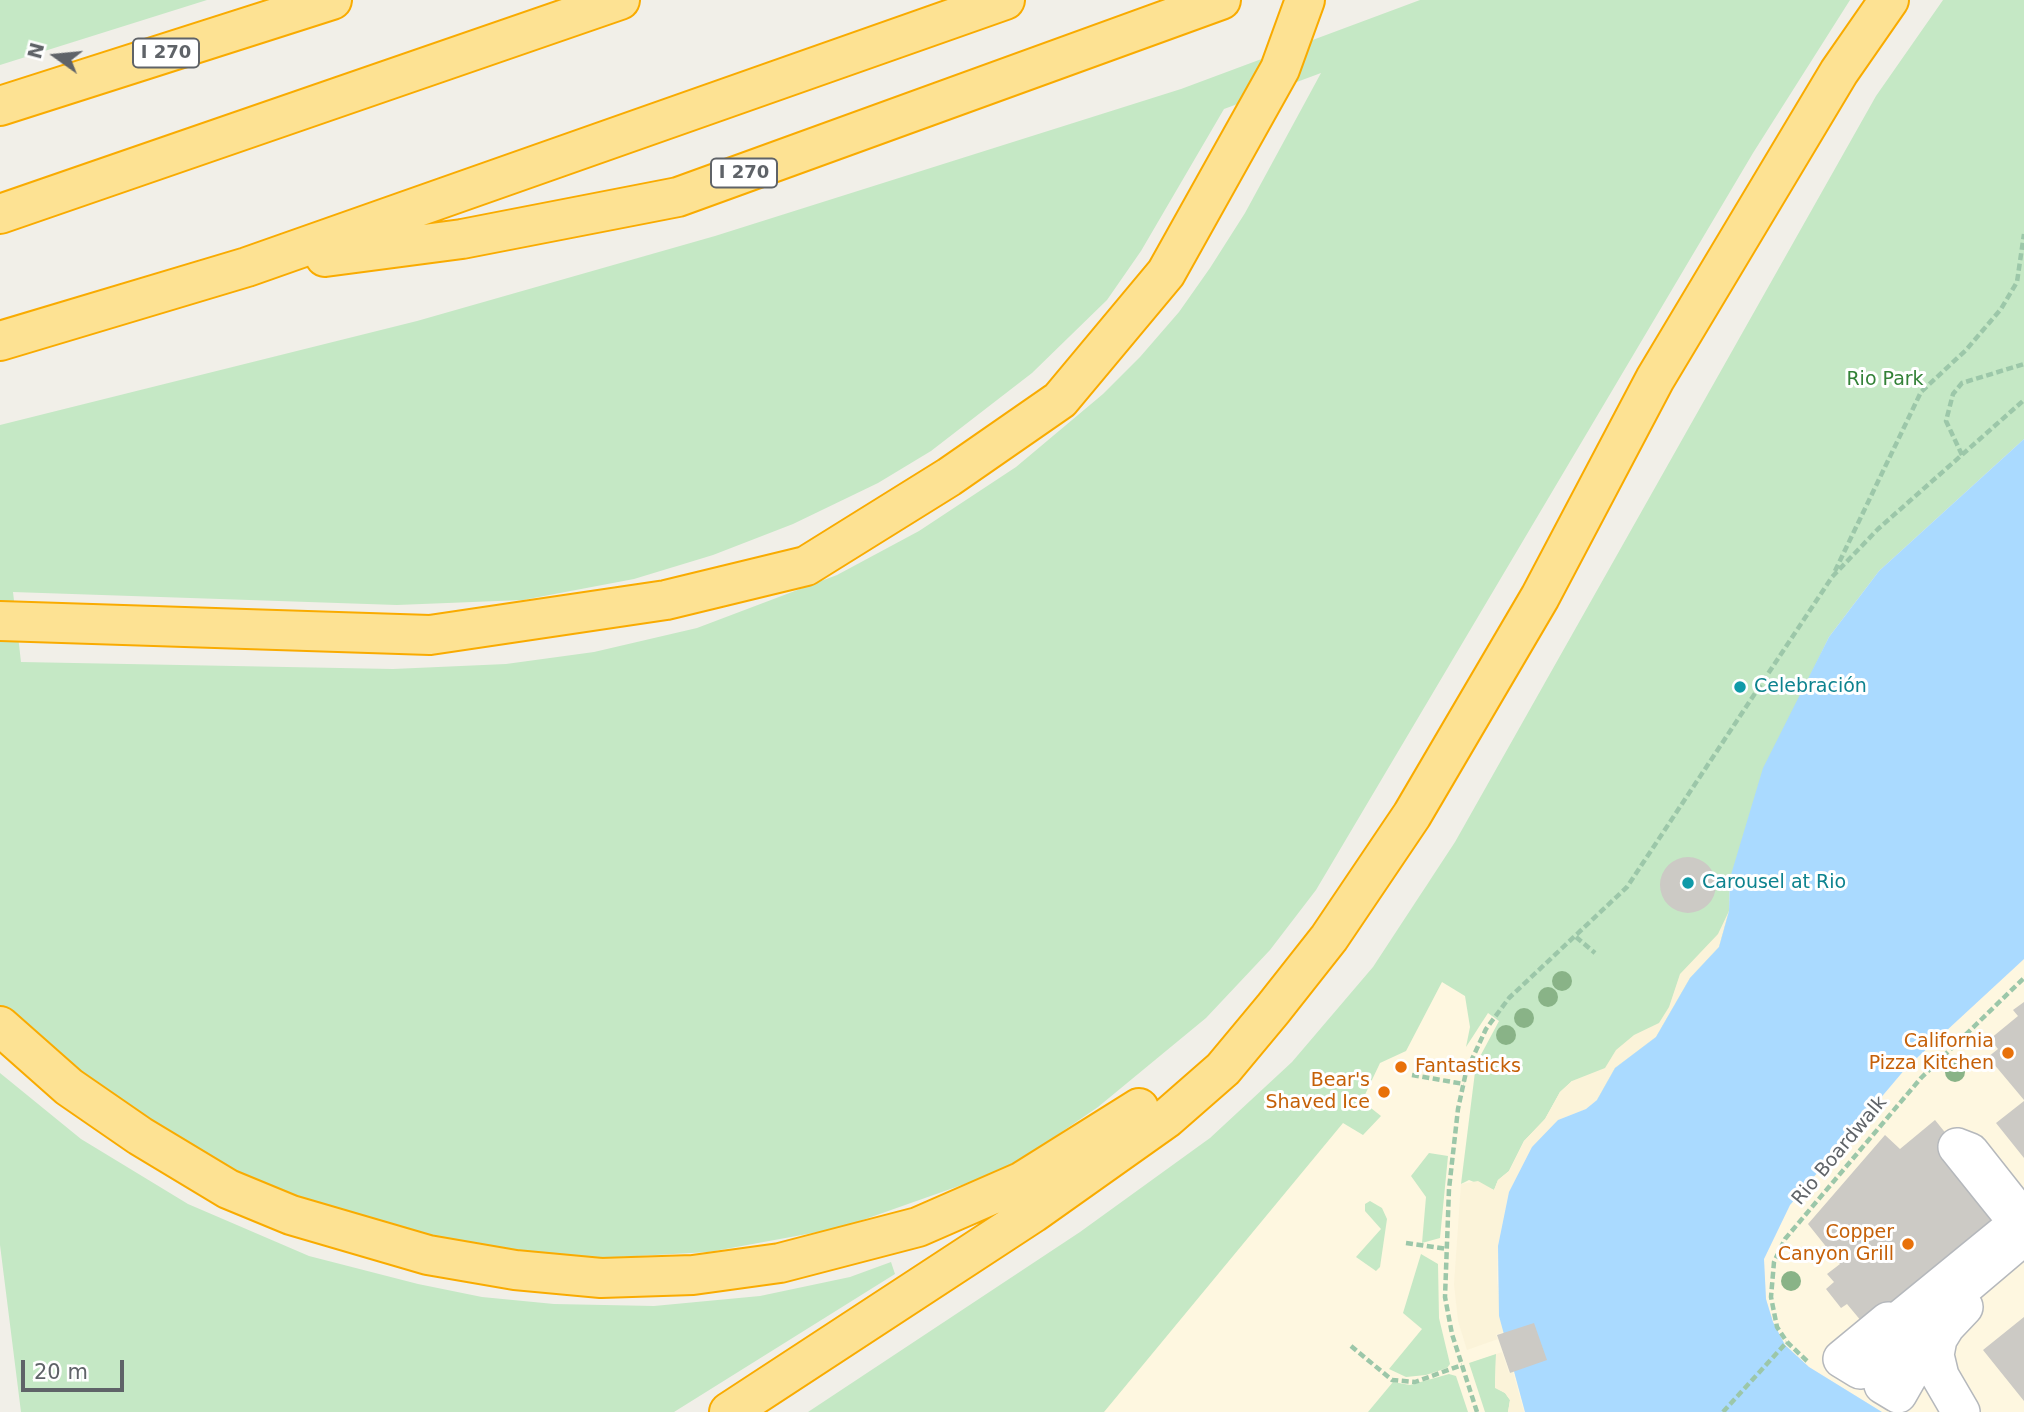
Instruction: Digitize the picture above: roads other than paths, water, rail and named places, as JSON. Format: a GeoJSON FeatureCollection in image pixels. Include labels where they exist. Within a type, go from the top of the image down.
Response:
{"type":"FeatureCollection","features":[{"type":"Feature","properties":{"kind":"highway"},"geometry":{"type":"LineString","coordinates":[[0,214],[620,0]]}},
{"type":"Feature","properties":{"kind":"highway","name":"I 270"},"geometry":{"type":"LineString","coordinates":[[0,341],[247,267],[1005,0]]}},
{"type":"Feature","properties":{"kind":"highway","name":"I 270"},"geometry":{"type":"LineString","coordinates":[[247,267],[462,239],[678,197],[1221,0]]}},
{"type":"Feature","properties":{"kind":"highway"},"geometry":{"type":"LineString","coordinates":[[15,621],[430,635],[666,600],[806,566],[949,477],[1060,400],[1166,273],[1280,69],[1305,0]]}},
{"type":"Feature","properties":{"kind":"highway"},"geometry":{"type":"LineString","coordinates":[[729,1412],[1033,1213],[1167,1118],[1223,1069],[1273,1009],[1329,938],[1412,815],[1540,597],[1655,379],[1832,83],[1889,0]]}},
{"type":"Feature","properties":{"kind":"highway","name":"I 270"},"geometry":{"type":"LineString","coordinates":[[0,106],[324,2]]}},
{"type":"Feature","properties":{"kind":"highway"},"geometry":{"type":"LineString","coordinates":[[0,1026],[69,1087],[139,1136],[228,1189],[316,1223],[428,1255],[515,1270],[601,1278],[693,1275],[780,1263],[918,1227],[1020,1182],[1079,1147],[1144,1105],[1273,1009]]}},
{"type":"Feature","properties":{"kind":"street"},"geometry":{"type":"LineString","coordinates":[[1988,1146],[2024,1190]]}},
{"type":"Feature","properties":{"kind":"street"},"geometry":{"type":"LineString","coordinates":[[1957,1147],[1967,1150],[2018,1213],[2022,1225],[2019,1239],[1919,1325],[1910,1348],[1910,1373],[1898,1394],[1883,1385],[1889,1373],[1894,1342],[1860,1370],[1842,1359],[1888,1321],[1892,1326],[2018,1223],[1957,1147]]}},
{"type":"Feature","properties":{"kind":"street"},"geometry":{"type":"LineString","coordinates":[[1961,1412],[1936,1365],[1938,1339],[1959,1311],[2024,1258]]}},
{"type":"Feature","properties":{"kind":"water"},"geometry":{"type":"Polygon","coordinates":[[[2024,439],[2024,959],[1906,1068],[1790,1205],[1764,1259],[1766,1299],[1773,1322],[1785,1345],[1809,1367],[1882,1412],[1525,1412],[1499,1316],[1498,1246],[1509,1192],[1532,1147],[1558,1120],[1586,1109],[1597,1100],[1615,1068],[1656,1037],[1690,978],[1719,947],[1729,911],[1730,878],[1763,768],[1829,637],[1879,571],[2024,439]]]}},
{"type":"Feature","properties":{"kind":"place","name":"Celebración"},"geometry":{"type":"Point","coordinates":[1740,687]}},
{"type":"Feature","properties":{"kind":"place","name":"Carousel at Rio"},"geometry":{"type":"Point","coordinates":[1688,883]}},
{"type":"Feature","properties":{"kind":"place","name":"California Pizza Kitchen"},"geometry":{"type":"Point","coordinates":[2008,1053]}},
{"type":"Feature","properties":{"kind":"place","name":"Fantasticks"},"geometry":{"type":"Point","coordinates":[1401,1067]}},
{"type":"Feature","properties":{"kind":"place","name":"Bear's Shaved Ice"},"geometry":{"type":"Point","coordinates":[1384,1092]}},
{"type":"Feature","properties":{"kind":"place","name":"Copper Canyon Grill"},"geometry":{"type":"Point","coordinates":[1908,1244]}},
{"type":"Feature","properties":{"kind":"park label","name":"Rio Park"},"geometry":{"type":"Point","coordinates":[1885,380]}}]}
